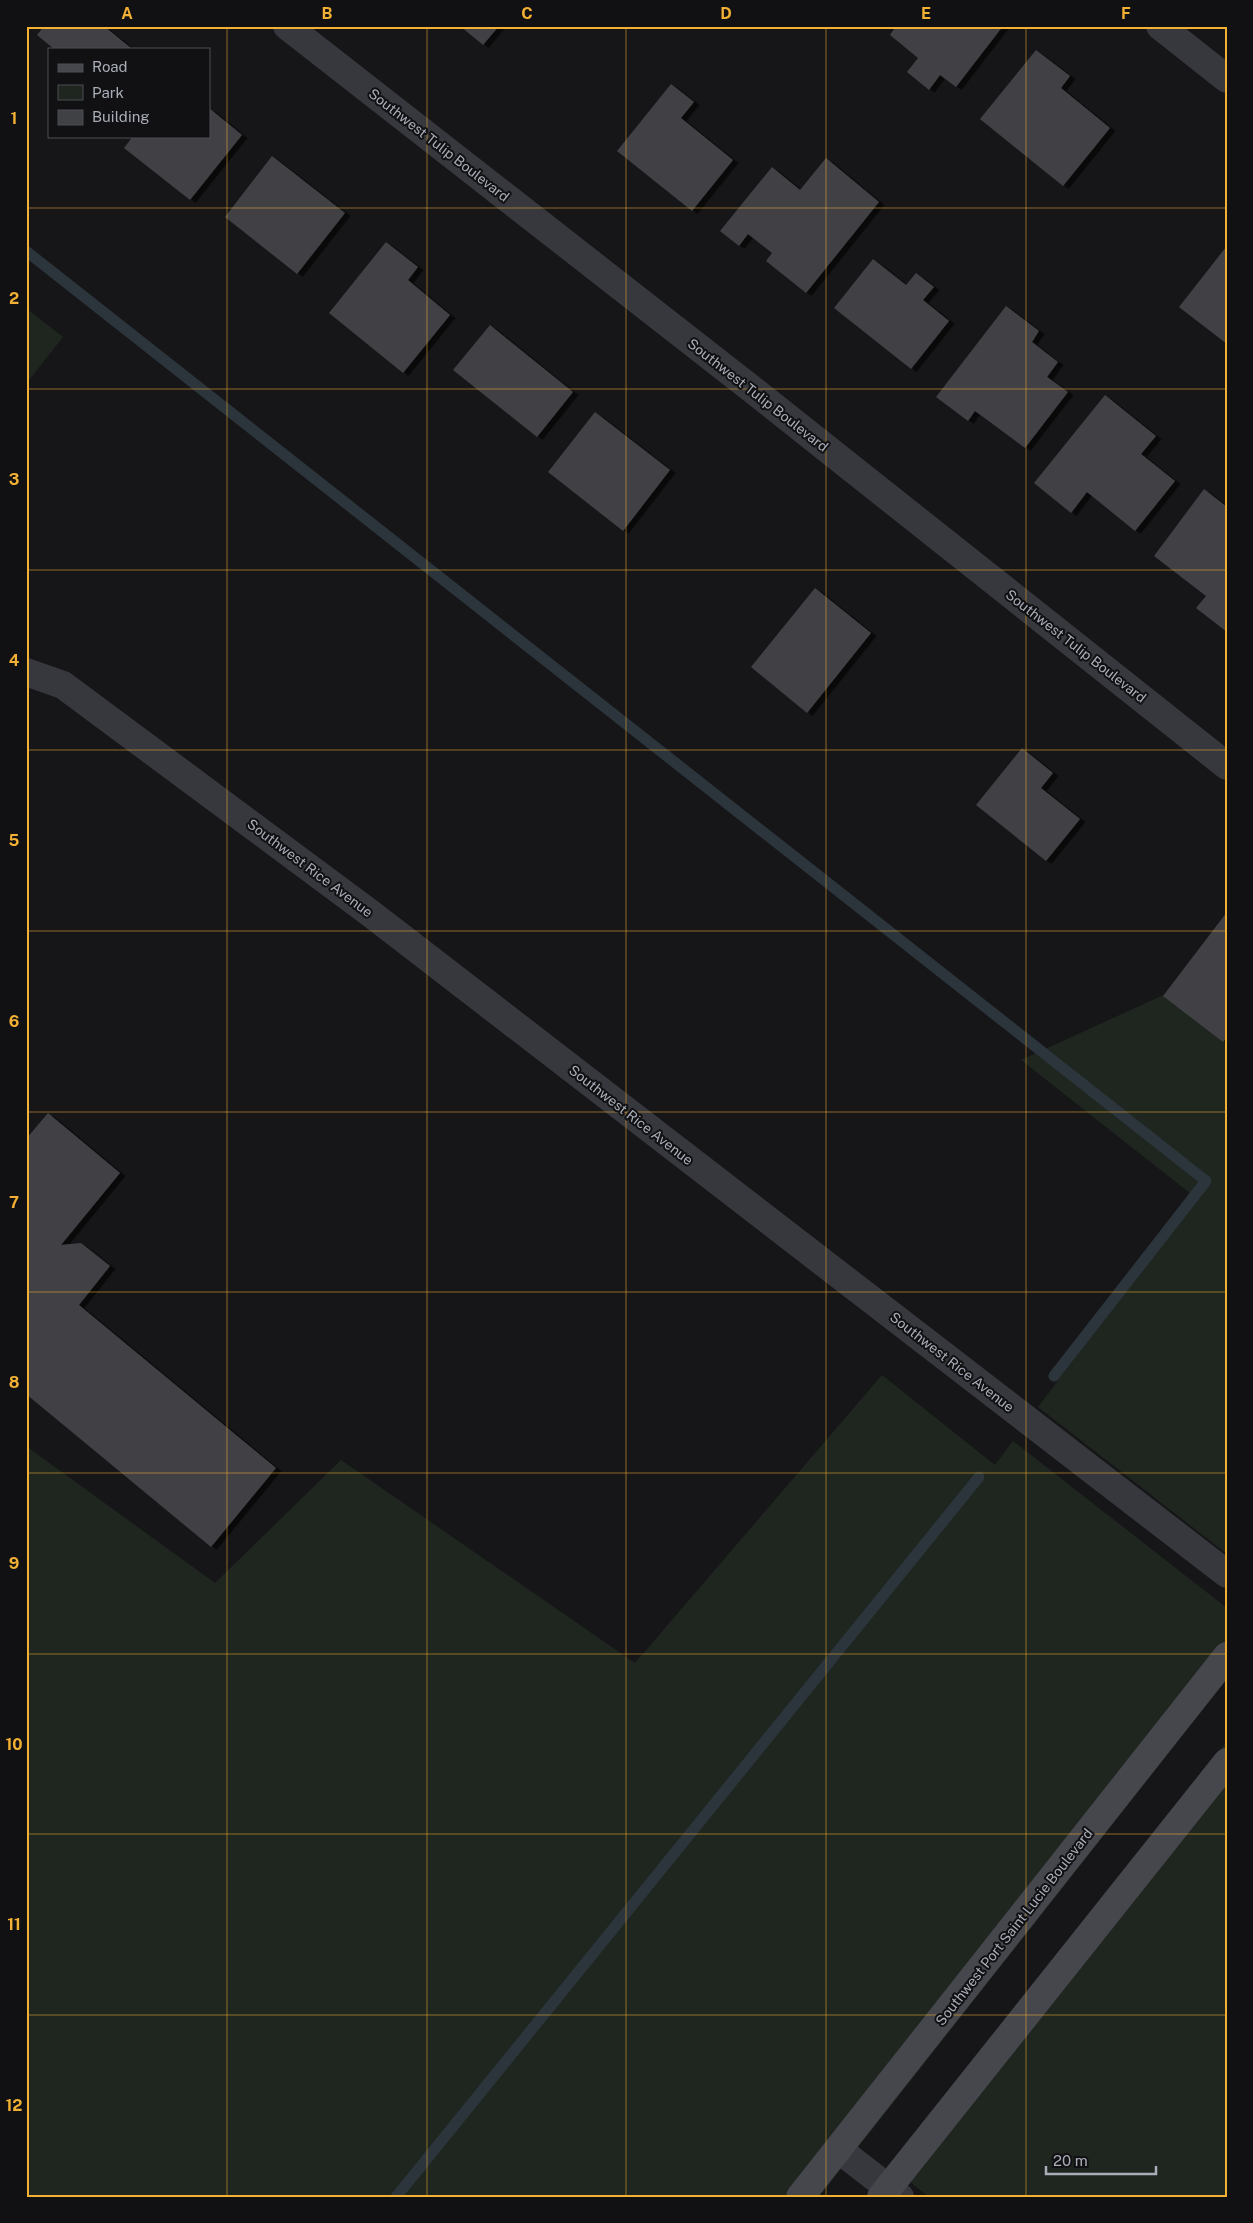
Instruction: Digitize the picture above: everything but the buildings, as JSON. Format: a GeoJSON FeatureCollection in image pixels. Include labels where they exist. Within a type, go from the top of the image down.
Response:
{"type":"FeatureCollection","features":[{"type":"Feature","properties":{"kind":"main road","name":"Southwest Port Saint Lucie Boulevard"},"geometry":{"type":"LineString","coordinates":[[800,2197],[1227,1656]]}},
{"type":"Feature","properties":{"kind":"main road"},"geometry":{"type":"LineString","coordinates":[[890,2194],[1227,1762]]}},
{"type":"Feature","properties":{"kind":"street","name":"Southwest Tulip Boulevard"},"geometry":{"type":"LineString","coordinates":[[287,26],[768,402],[1227,766]]}},
{"type":"Feature","properties":{"kind":"street"},"geometry":{"type":"LineString","coordinates":[[1160,26],[1227,78]]}},
{"type":"Feature","properties":{"kind":"street","name":"Southwest Rice Avenue"},"geometry":{"type":"LineString","coordinates":[[26,672],[63,685],[370,913],[1227,1574]]}},
{"type":"Feature","properties":{"kind":"street"},"geometry":{"type":"LineString","coordinates":[[838,2149],[890,2194]]}},
{"type":"Feature","properties":{"kind":"green space"},"geometry":{"type":"Polygon","coordinates":[[[26,308],[63,337],[26,384],[26,308]]]}},
{"type":"Feature","properties":{"kind":"green space"},"geometry":{"type":"Polygon","coordinates":[[[1227,966],[1227,1554],[1038,1407],[1196,1198],[1021,1060],[1227,966]]]}},
{"type":"Feature","properties":{"kind":"green space"},"geometry":{"type":"Polygon","coordinates":[[[882,1375],[995,1465],[1013,1441],[1227,1608],[1227,1679],[819,2197],[26,2197],[26,1446],[215,1583],[341,1460],[635,1663],[882,1375]]]}},
{"type":"Feature","properties":{"kind":"green space"},"geometry":{"type":"Polygon","coordinates":[[[1227,1741],[1227,2197],[929,2197],[891,2167],[1227,1741]]]}},
{"type":"Feature","properties":{"kind":"waterway"},"geometry":{"type":"LineString","coordinates":[[26,251],[1206,1181],[1054,1376]]}},
{"type":"Feature","properties":{"kind":"waterway"},"geometry":{"type":"LineString","coordinates":[[396,2197],[979,1477]]}}]}
